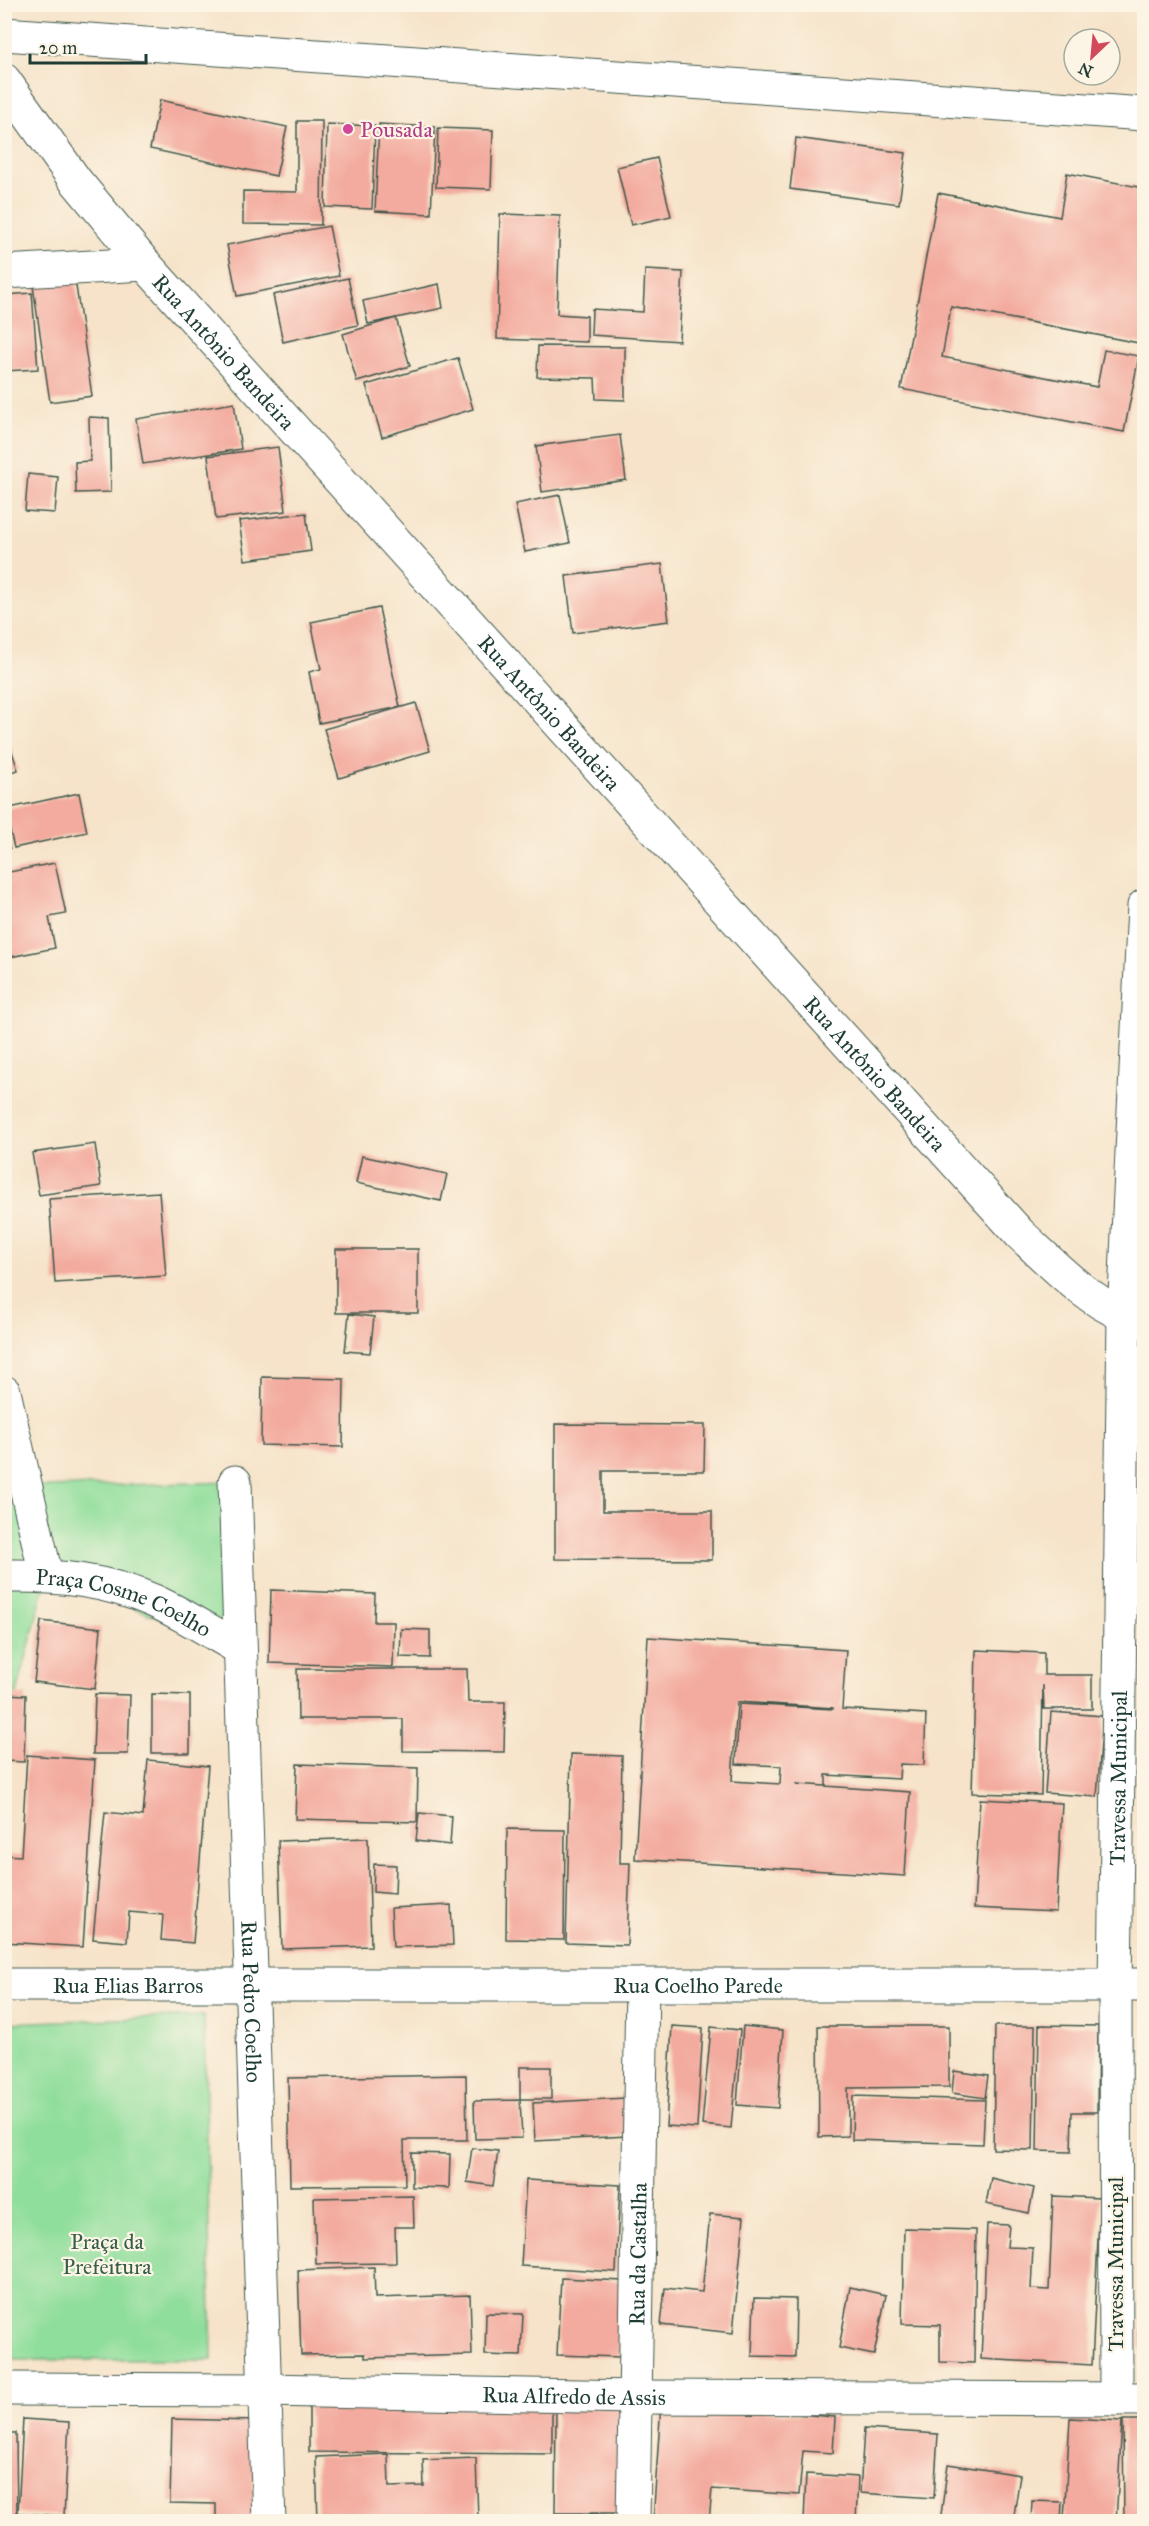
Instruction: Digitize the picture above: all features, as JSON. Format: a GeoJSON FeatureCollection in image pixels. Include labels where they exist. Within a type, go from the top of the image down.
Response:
{"type":"FeatureCollection","features":[{"type":"Feature","properties":{"kind":"street"},"geometry":{"type":"LineString","coordinates":[[4,34],[1144,114]]}},
{"type":"Feature","properties":{"kind":"street","name":"Rua Antônio Bandeira"},"geometry":{"type":"LineString","coordinates":[[4,80],[75,180],[145,264],[1020,1234],[1089,1297],[1134,1319]]}},
{"type":"Feature","properties":{"kind":"street"},"geometry":{"type":"LineString","coordinates":[[4,272],[145,264]]}},
{"type":"Feature","properties":{"kind":"street","name":"Travessa Municipal"},"geometry":{"type":"LineString","coordinates":[[1130,2399],[1134,1319],[1144,906]]}},
{"type":"Feature","properties":{"kind":"street"},"geometry":{"type":"LineString","coordinates":[[4,1392],[46,1575]]}},
{"type":"Feature","properties":{"kind":"street","name":"Rua Pedro Coelho"},"geometry":{"type":"LineString","coordinates":[[235,1482],[269,2522]]}},
{"type":"Feature","properties":{"kind":"street","name":"Praça Cosme Coelho"},"geometry":{"type":"LineString","coordinates":[[4,1576],[46,1575],[94,1581],[154,1601],[239,1648]]}},
{"type":"Feature","properties":{"kind":"street","name":"Rua Elias Barros"},"geometry":{"type":"LineString","coordinates":[[4,1985],[252,1986]]}},
{"type":"Feature","properties":{"kind":"street","name":"Rua da Castalha"},"geometry":{"type":"LineString","coordinates":[[633,2522],[642,1985]]}},
{"type":"Feature","properties":{"kind":"street","name":"Rua Coelho Parede"},"geometry":{"type":"LineString","coordinates":[[252,1986],[1130,1986]]}},
{"type":"Feature","properties":{"kind":"street","name":"Rua Alfredo de Assis"},"geometry":{"type":"LineString","coordinates":[[4,2389],[264,2390],[635,2397],[1130,2399]]}},
{"type":"Feature","properties":{"kind":"green space"},"geometry":{"type":"Polygon","coordinates":[[[235,1482],[239,1648],[47,1575],[16,1697],[5,1697],[4,1488],[235,1482]]]}},
{"type":"Feature","properties":{"kind":"green space","name":"Praça da Prefeitura"},"geometry":{"type":"Polygon","coordinates":[[[204,2016],[212,2360],[5,2360],[5,2023],[204,2016]]]}},
{"type":"Feature","properties":{"kind":"building"},"geometry":{"type":"Polygon","coordinates":[[[160,100],[287,127],[276,176],[150,149],[160,100]]]}},
{"type":"Feature","properties":{"kind":"building"},"geometry":{"type":"Polygon","coordinates":[[[297,121],[322,121],[321,225],[243,224],[243,191],[297,192],[297,121]]]}},
{"type":"Feature","properties":{"kind":"building"},"geometry":{"type":"Polygon","coordinates":[[[327,124],[375,126],[372,209],[325,207],[327,124]]]}},
{"type":"Feature","properties":{"kind":"building"},"geometry":{"type":"Polygon","coordinates":[[[379,124],[435,127],[431,214],[375,211],[379,124]]]}},
{"type":"Feature","properties":{"kind":"building"},"geometry":{"type":"Polygon","coordinates":[[[438,128],[493,130],[491,189],[436,187],[438,128]]]}},
{"type":"Feature","properties":{"kind":"building"},"geometry":{"type":"Polygon","coordinates":[[[796,138],[906,153],[899,204],[790,189],[796,138]]]}},
{"type":"Feature","properties":{"kind":"building"},"geometry":{"type":"Polygon","coordinates":[[[657,158],[671,216],[631,225],[617,167],[657,158]]]}},
{"type":"Feature","properties":{"kind":"building"},"geometry":{"type":"Polygon","coordinates":[[[1067,173],[1144,188],[1144,290],[1141,310],[1144,311],[1144,344],[951,307],[942,357],[1097,387],[1104,350],[1139,356],[1124,432],[901,389],[938,193],[1060,217],[1067,173]]]}},
{"type":"Feature","properties":{"kind":"building"},"geometry":{"type":"Polygon","coordinates":[[[500,214],[560,216],[557,314],[587,316],[587,342],[497,339],[500,214]]]}},
{"type":"Feature","properties":{"kind":"building"},"geometry":{"type":"Polygon","coordinates":[[[329,226],[339,276],[237,296],[227,245],[329,226]]]}},
{"type":"Feature","properties":{"kind":"building"},"geometry":{"type":"Polygon","coordinates":[[[645,270],[683,272],[679,341],[591,335],[592,309],[643,312],[645,270]]]}},
{"type":"Feature","properties":{"kind":"building"},"geometry":{"type":"Polygon","coordinates":[[[74,272],[92,396],[50,402],[32,279],[74,272]]]}},
{"type":"Feature","properties":{"kind":"building"},"geometry":{"type":"Polygon","coordinates":[[[348,278],[358,325],[283,342],[273,295],[348,278]]]}},
{"type":"Feature","properties":{"kind":"building"},"geometry":{"type":"Polygon","coordinates":[[[439,284],[443,308],[368,324],[363,301],[439,284]]]}},
{"type":"Feature","properties":{"kind":"building"},"geometry":{"type":"Polygon","coordinates":[[[32,293],[38,369],[5,371],[5,295],[32,293]]]}},
{"type":"Feature","properties":{"kind":"building"},"geometry":{"type":"Polygon","coordinates":[[[396,318],[410,366],[357,382],[343,334],[396,318]]]}},
{"type":"Feature","properties":{"kind":"building"},"geometry":{"type":"Polygon","coordinates":[[[538,346],[625,347],[625,400],[596,399],[595,378],[537,377],[538,346]]]}},
{"type":"Feature","properties":{"kind":"building"},"geometry":{"type":"Polygon","coordinates":[[[458,358],[473,409],[382,437],[366,385],[458,358]]]}},
{"type":"Feature","properties":{"kind":"building"},"geometry":{"type":"Polygon","coordinates":[[[234,403],[241,449],[143,464],[136,419],[234,403]]]}},
{"type":"Feature","properties":{"kind":"building"},"geometry":{"type":"Polygon","coordinates":[[[89,417],[109,418],[111,492],[76,493],[75,462],[90,461],[89,417]]]}},
{"type":"Feature","properties":{"kind":"building"},"geometry":{"type":"Polygon","coordinates":[[[620,435],[626,480],[542,492],[536,446],[620,435]]]}},
{"type":"Feature","properties":{"kind":"building"},"geometry":{"type":"Polygon","coordinates":[[[278,447],[286,511],[216,519],[208,456],[278,447]]]}},
{"type":"Feature","properties":{"kind":"building"},"geometry":{"type":"Polygon","coordinates":[[[28,474],[58,477],[55,513],[25,511],[28,474]]]}},
{"type":"Feature","properties":{"kind":"building"},"geometry":{"type":"Polygon","coordinates":[[[560,495],[570,543],[525,552],[515,504],[560,495]]]}},
{"type":"Feature","properties":{"kind":"building"},"geometry":{"type":"Polygon","coordinates":[[[306,513],[311,551],[245,560],[239,521],[306,513]]]}},
{"type":"Feature","properties":{"kind":"building"},"geometry":{"type":"Polygon","coordinates":[[[662,564],[669,621],[573,633],[566,576],[662,564]]]}},
{"type":"Feature","properties":{"kind":"building"},"geometry":{"type":"Polygon","coordinates":[[[379,608],[400,707],[319,723],[309,672],[321,669],[311,622],[379,608]]]}},
{"type":"Feature","properties":{"kind":"building"},"geometry":{"type":"Polygon","coordinates":[[[416,703],[430,751],[339,778],[324,729],[416,703]]]}},
{"type":"Feature","properties":{"kind":"building"},"geometry":{"type":"Polygon","coordinates":[[[4,727],[18,770],[4,774],[4,727]]]}},
{"type":"Feature","properties":{"kind":"building"},"geometry":{"type":"Polygon","coordinates":[[[79,793],[87,832],[14,848],[5,809],[79,793]]]}},
{"type":"Feature","properties":{"kind":"building"},"geometry":{"type":"Polygon","coordinates":[[[4,828],[10,849],[4,850],[4,828]]]}},
{"type":"Feature","properties":{"kind":"building"},"geometry":{"type":"Polygon","coordinates":[[[55,863],[66,914],[49,917],[55,948],[10,957],[4,930],[4,873],[55,863]]]}},
{"type":"Feature","properties":{"kind":"building"},"geometry":{"type":"Polygon","coordinates":[[[95,1144],[101,1186],[39,1195],[32,1153],[95,1144]]]}},
{"type":"Feature","properties":{"kind":"building"},"geometry":{"type":"Polygon","coordinates":[[[362,1156],[447,1174],[441,1201],[356,1183],[362,1156]]]}},
{"type":"Feature","properties":{"kind":"building"},"geometry":{"type":"Polygon","coordinates":[[[159,1192],[166,1276],[55,1283],[49,1199],[159,1192]]]}},
{"type":"Feature","properties":{"kind":"building"},"geometry":{"type":"Polygon","coordinates":[[[336,1249],[418,1249],[418,1313],[336,1313],[336,1249]]]}},
{"type":"Feature","properties":{"kind":"building"},"geometry":{"type":"Polygon","coordinates":[[[349,1314],[374,1317],[370,1353],[345,1351],[349,1314]]]}},
{"type":"Feature","properties":{"kind":"building"},"geometry":{"type":"Polygon","coordinates":[[[262,1377],[344,1379],[343,1447],[261,1445],[262,1377]]]}},
{"type":"Feature","properties":{"kind":"building"},"geometry":{"type":"Polygon","coordinates":[[[555,1424],[705,1425],[704,1471],[603,1471],[603,1511],[712,1511],[712,1560],[555,1559],[555,1424]]]}},
{"type":"Feature","properties":{"kind":"building"},"geometry":{"type":"Polygon","coordinates":[[[271,1590],[375,1594],[374,1622],[394,1622],[393,1667],[269,1663],[271,1590]]]}},
{"type":"Feature","properties":{"kind":"building"},"geometry":{"type":"Polygon","coordinates":[[[41,1621],[101,1628],[95,1689],[34,1682],[41,1621]]]}},
{"type":"Feature","properties":{"kind":"building"},"geometry":{"type":"Polygon","coordinates":[[[401,1629],[430,1630],[430,1658],[400,1657],[401,1629]]]}},
{"type":"Feature","properties":{"kind":"building"},"geometry":{"type":"Polygon","coordinates":[[[648,1637],[846,1650],[842,1709],[926,1714],[924,1765],[900,1764],[899,1779],[826,1775],[826,1786],[796,1784],[910,1792],[905,1876],[635,1859],[648,1637]],[[737,1702],[732,1781],[780,1784],[781,1766],[736,1764],[739,1704],[833,1708],[737,1702]]]}},
{"type":"Feature","properties":{"kind":"building"},"geometry":{"type":"Polygon","coordinates":[[[976,1650],[1044,1653],[1044,1675],[1092,1675],[1092,1709],[1044,1709],[1043,1685],[1041,1795],[972,1793],[976,1650]]]}},
{"type":"Feature","properties":{"kind":"building"},"geometry":{"type":"Polygon","coordinates":[[[297,1669],[467,1669],[468,1702],[505,1702],[504,1752],[403,1751],[403,1719],[298,1719],[297,1669]]]}},
{"type":"Feature","properties":{"kind":"building"},"geometry":{"type":"Polygon","coordinates":[[[4,1694],[26,1695],[24,1762],[4,1761],[4,1694]]]}},
{"type":"Feature","properties":{"kind":"building"},"geometry":{"type":"Polygon","coordinates":[[[95,1694],[130,1695],[128,1754],[93,1754],[95,1694]]]}},
{"type":"Feature","properties":{"kind":"building"},"geometry":{"type":"Polygon","coordinates":[[[152,1694],[190,1695],[190,1753],[152,1753],[152,1694]]]}},
{"type":"Feature","properties":{"kind":"building"},"geometry":{"type":"Polygon","coordinates":[[[1051,1712],[1103,1716],[1097,1797],[1045,1793],[1051,1712]]]}},
{"type":"Feature","properties":{"kind":"building"},"geometry":{"type":"Polygon","coordinates":[[[571,1754],[622,1756],[620,1863],[630,1863],[627,1945],[566,1943],[571,1754]]]}},
{"type":"Feature","properties":{"kind":"building"},"geometry":{"type":"Polygon","coordinates":[[[27,1755],[95,1760],[83,1947],[4,1942],[4,1855],[21,1856],[27,1755]]]}},
{"type":"Feature","properties":{"kind":"building"},"geometry":{"type":"Polygon","coordinates":[[[148,1760],[208,1766],[193,1943],[161,1940],[163,1915],[129,1912],[127,1942],[93,1939],[105,1812],[143,1816],[148,1760]]]}},
{"type":"Feature","properties":{"kind":"building"},"geometry":{"type":"Polygon","coordinates":[[[297,1764],[418,1768],[417,1822],[295,1819],[297,1764]]]}},
{"type":"Feature","properties":{"kind":"building"},"geometry":{"type":"Polygon","coordinates":[[[980,1799],[1062,1803],[1056,1912],[974,1908],[980,1799]]]}},
{"type":"Feature","properties":{"kind":"building"},"geometry":{"type":"Polygon","coordinates":[[[419,1813],[452,1816],[450,1845],[416,1841],[419,1813]]]}},
{"type":"Feature","properties":{"kind":"building"},"geometry":{"type":"Polygon","coordinates":[[[507,1829],[565,1830],[564,1940],[506,1939],[507,1829]]]}},
{"type":"Feature","properties":{"kind":"building"},"geometry":{"type":"Polygon","coordinates":[[[368,1838],[371,1946],[282,1949],[278,1841],[368,1838]]]}},
{"type":"Feature","properties":{"kind":"building"},"geometry":{"type":"Polygon","coordinates":[[[374,1864],[396,1865],[395,1894],[373,1892],[374,1864]]]}},
{"type":"Feature","properties":{"kind":"building"},"geometry":{"type":"Polygon","coordinates":[[[451,1905],[453,1945],[393,1947],[391,1908],[451,1905]]]}},
{"type":"Feature","properties":{"kind":"building"},"geometry":{"type":"Polygon","coordinates":[[[1039,2025],[1098,2026],[1097,2112],[1072,2112],[1071,2152],[1037,2151],[1039,2025]]]}},
{"type":"Feature","properties":{"kind":"building"},"geometry":{"type":"Polygon","coordinates":[[[672,2026],[703,2028],[697,2128],[666,2126],[672,2026]]]}},
{"type":"Feature","properties":{"kind":"building"},"geometry":{"type":"Polygon","coordinates":[[[743,2026],[783,2030],[778,2108],[737,2105],[743,2026]]]}},
{"type":"Feature","properties":{"kind":"building"},"geometry":{"type":"Polygon","coordinates":[[[818,2026],[949,2026],[949,2087],[848,2088],[848,2136],[819,2137],[818,2026]]]}},
{"type":"Feature","properties":{"kind":"building"},"geometry":{"type":"Polygon","coordinates":[[[995,2026],[1035,2026],[1033,2150],[993,2149],[995,2026]]]}},
{"type":"Feature","properties":{"kind":"building"},"geometry":{"type":"Polygon","coordinates":[[[711,2027],[740,2030],[731,2128],[702,2125],[711,2027]]]}},
{"type":"Feature","properties":{"kind":"building"},"geometry":{"type":"Polygon","coordinates":[[[520,2067],[551,2067],[551,2099],[520,2099],[520,2067]]]}},
{"type":"Feature","properties":{"kind":"building"},"geometry":{"type":"Polygon","coordinates":[[[954,2071],[988,2076],[985,2098],[952,2093],[954,2071]]]}},
{"type":"Feature","properties":{"kind":"building"},"geometry":{"type":"Polygon","coordinates":[[[466,2075],[467,2140],[404,2140],[405,2185],[290,2186],[288,2078],[466,2075]]]}},
{"type":"Feature","properties":{"kind":"building"},"geometry":{"type":"Polygon","coordinates":[[[853,2096],[985,2100],[983,2144],[852,2140],[853,2096]]]}},
{"type":"Feature","properties":{"kind":"building"},"geometry":{"type":"Polygon","coordinates":[[[625,2098],[627,2136],[535,2141],[533,2103],[625,2098]]]}},
{"type":"Feature","properties":{"kind":"building"},"geometry":{"type":"Polygon","coordinates":[[[520,2100],[522,2138],[475,2139],[474,2101],[520,2100]]]}},
{"type":"Feature","properties":{"kind":"building"},"geometry":{"type":"Polygon","coordinates":[[[472,2148],[498,2151],[493,2186],[467,2182],[472,2148]]]}},
{"type":"Feature","properties":{"kind":"building"},"geometry":{"type":"Polygon","coordinates":[[[412,2153],[450,2154],[449,2188],[412,2187],[412,2153]]]}},
{"type":"Feature","properties":{"kind":"building"},"geometry":{"type":"Polygon","coordinates":[[[991,2178],[1034,2188],[1029,2213],[986,2204],[991,2178]]]}},
{"type":"Feature","properties":{"kind":"building"},"geometry":{"type":"Polygon","coordinates":[[[526,2180],[620,2185],[616,2272],[521,2266],[526,2180]]]}},
{"type":"Feature","properties":{"kind":"building"},"geometry":{"type":"Polygon","coordinates":[[[1141,2193],[1144,2193],[1144,2221],[1141,2221],[1141,2193]]]}},
{"type":"Feature","properties":{"kind":"building"},"geometry":{"type":"Polygon","coordinates":[[[413,2196],[414,2227],[395,2227],[396,2263],[316,2264],[314,2198],[413,2196]]]}},
{"type":"Feature","properties":{"kind":"building"},"geometry":{"type":"Polygon","coordinates":[[[1053,2196],[1100,2198],[1092,2365],[981,2359],[987,2224],[1009,2225],[1007,2247],[1033,2248],[1031,2289],[1049,2290],[1053,2196]]]}},
{"type":"Feature","properties":{"kind":"building"},"geometry":{"type":"Polygon","coordinates":[[[710,2214],[744,2217],[733,2333],[661,2325],[665,2288],[702,2292],[710,2214]]]}},
{"type":"Feature","properties":{"kind":"building"},"geometry":{"type":"Polygon","coordinates":[[[904,2228],[976,2230],[974,2363],[940,2362],[940,2325],[902,2324],[904,2228]]]}},
{"type":"Feature","properties":{"kind":"building"},"geometry":{"type":"Polygon","coordinates":[[[374,2267],[375,2298],[470,2295],[472,2355],[365,2358],[365,2354],[301,2355],[298,2270],[374,2267]]]}},
{"type":"Feature","properties":{"kind":"building"},"geometry":{"type":"Polygon","coordinates":[[[561,2278],[623,2281],[620,2357],[557,2355],[561,2278]]]}},
{"type":"Feature","properties":{"kind":"building"},"geometry":{"type":"Polygon","coordinates":[[[850,2287],[886,2295],[874,2355],[839,2348],[850,2287]]]}},
{"type":"Feature","properties":{"kind":"building"},"geometry":{"type":"Polygon","coordinates":[[[754,2298],[796,2299],[795,2357],[752,2356],[754,2298]]]}},
{"type":"Feature","properties":{"kind":"building"},"geometry":{"type":"Polygon","coordinates":[[[1144,2304],[1144,2349],[1139,2348],[1144,2304]]]}},
{"type":"Feature","properties":{"kind":"building"},"geometry":{"type":"Polygon","coordinates":[[[486,2313],[523,2314],[521,2356],[485,2355],[486,2313]]]}},
{"type":"Feature","properties":{"kind":"building"},"geometry":{"type":"Polygon","coordinates":[[[661,2404],[835,2417],[833,2453],[803,2451],[799,2495],[712,2489],[709,2522],[653,2522],[661,2404]]]}},
{"type":"Feature","properties":{"kind":"building"},"geometry":{"type":"Polygon","coordinates":[[[309,2406],[552,2408],[552,2454],[309,2452],[309,2406]]]}},
{"type":"Feature","properties":{"kind":"building"},"geometry":{"type":"Polygon","coordinates":[[[556,2407],[620,2408],[619,2513],[555,2513],[556,2407]]]}},
{"type":"Feature","properties":{"kind":"building"},"geometry":{"type":"Polygon","coordinates":[[[1070,2418],[1122,2421],[1116,2522],[1064,2520],[1070,2418]]]}},
{"type":"Feature","properties":{"kind":"building"},"geometry":{"type":"Polygon","coordinates":[[[23,2419],[69,2422],[64,2516],[18,2513],[23,2419]]]}},
{"type":"Feature","properties":{"kind":"building"},"geometry":{"type":"Polygon","coordinates":[[[172,2419],[256,2421],[253,2522],[216,2522],[216,2504],[170,2503],[172,2419]]]}},
{"type":"Feature","properties":{"kind":"building"},"geometry":{"type":"Polygon","coordinates":[[[1123,2420],[1144,2420],[1144,2522],[1124,2522],[1123,2420]]]}},
{"type":"Feature","properties":{"kind":"building"},"geometry":{"type":"Polygon","coordinates":[[[864,2429],[938,2434],[934,2498],[860,2493],[864,2429]]]}},
{"type":"Feature","properties":{"kind":"building"},"geometry":{"type":"Polygon","coordinates":[[[4,2433],[16,2433],[17,2522],[4,2522],[4,2433]]]}},
{"type":"Feature","properties":{"kind":"building"},"geometry":{"type":"Polygon","coordinates":[[[388,2454],[389,2487],[424,2486],[423,2460],[476,2458],[478,2520],[318,2522],[316,2457],[388,2454]]]}},
{"type":"Feature","properties":{"kind":"building"},"geometry":{"type":"Polygon","coordinates":[[[948,2464],[1020,2475],[1013,2522],[940,2522],[948,2464]]]}},
{"type":"Feature","properties":{"kind":"building"},"geometry":{"type":"Polygon","coordinates":[[[806,2474],[858,2477],[856,2522],[804,2522],[806,2474]]]}},
{"type":"Feature","properties":{"kind":"building"},"geometry":{"type":"Polygon","coordinates":[[[1032,2501],[1062,2502],[1061,2522],[1031,2522],[1032,2501]]]}},
{"type":"Feature","properties":{"kind":"building"},"geometry":{"type":"Polygon","coordinates":[[[589,2514],[612,2516],[612,2522],[589,2522],[589,2514]]]}},
{"type":"Feature","properties":{"kind":"place","name":"Pousada"},"geometry":{"type":"Point","coordinates":[348,129]}}]}
